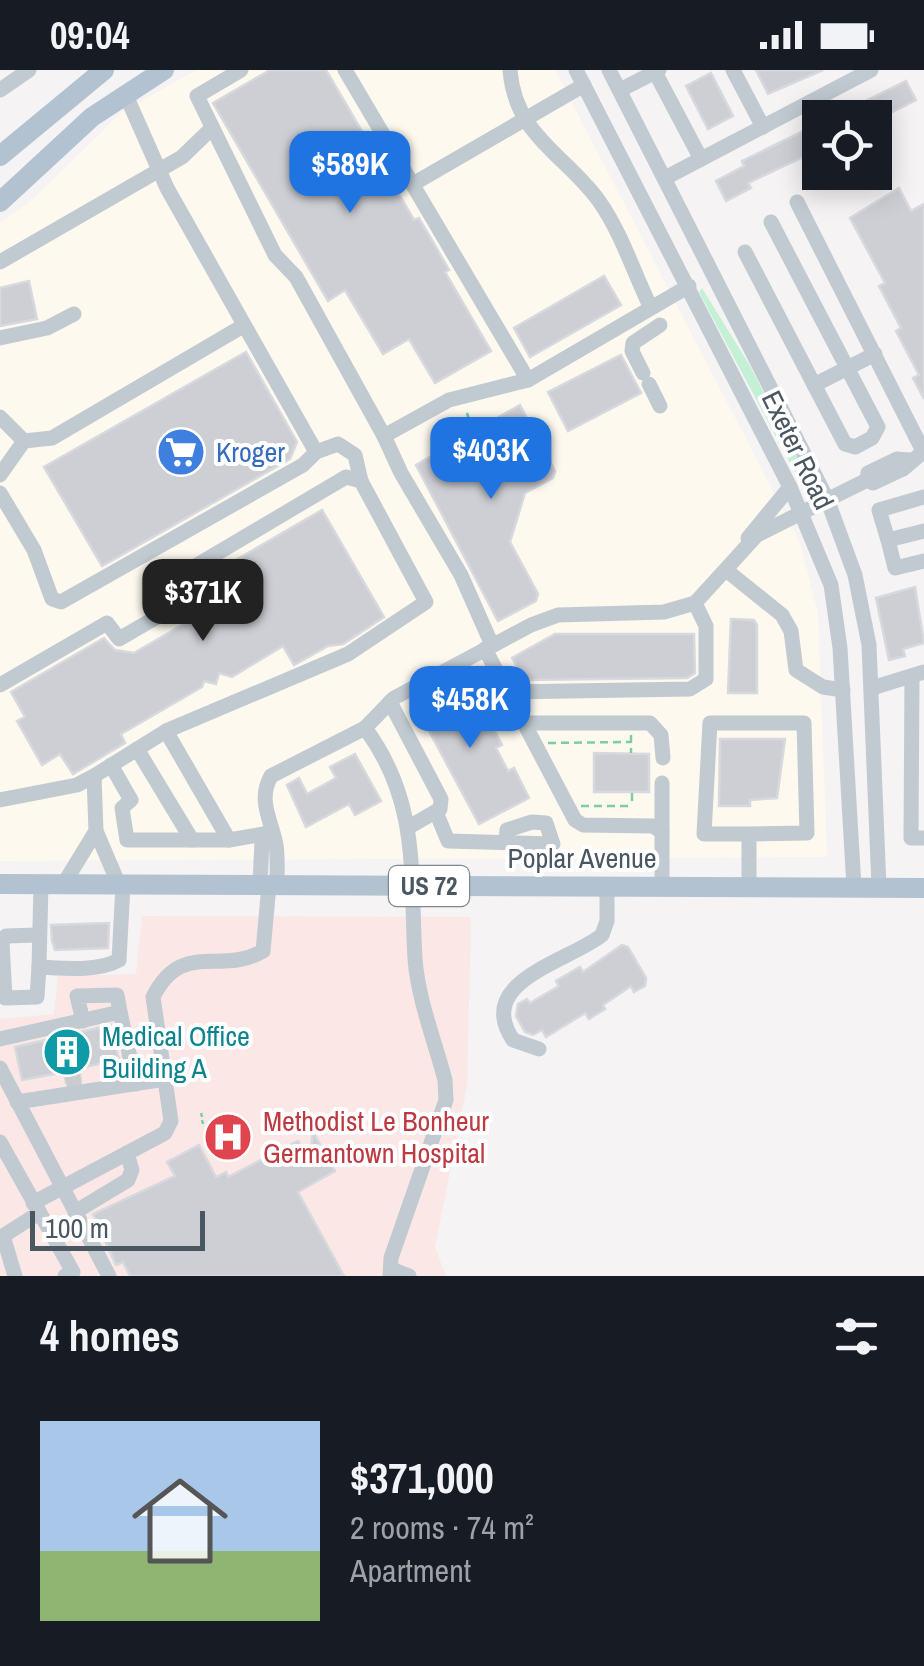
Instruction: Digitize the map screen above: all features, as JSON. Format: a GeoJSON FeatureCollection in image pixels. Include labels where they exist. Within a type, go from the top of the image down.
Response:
{"type":"FeatureCollection","features":[{"type":"Feature","properties":{"kind":"main road"},"geometry":{"type":"LineString","coordinates":[[0,156],[114,78],[164,70]]}},
{"type":"Feature","properties":{"kind":"main road"},"geometry":{"type":"LineString","coordinates":[[0,202],[114,78]]}},
{"type":"Feature","properties":{"kind":"main road","name":"Poplar Avenue"},"geometry":{"type":"LineString","coordinates":[[0,884],[924,888]]}},
{"type":"Feature","properties":{"kind":"street"},"geometry":{"type":"LineString","coordinates":[[0,90],[30,70]]}},
{"type":"Feature","properties":{"kind":"street"},"geometry":{"type":"LineString","coordinates":[[241,70],[197,96],[275,255],[296,277],[401,474],[461,575],[508,692],[578,823],[653,826],[662,832]]}},
{"type":"Feature","properties":{"kind":"street"},"geometry":{"type":"LineString","coordinates":[[345,70],[528,380]]}},
{"type":"Feature","properties":{"kind":"street"},"geometry":{"type":"LineString","coordinates":[[510,70],[512,90],[526,119],[546,148],[600,202],[650,306]]}},
{"type":"Feature","properties":{"kind":"street","name":"Exeter Road"},"geometry":{"type":"LineString","coordinates":[[609,70],[827,499],[854,574],[869,644],[879,887]]}},
{"type":"Feature","properties":{"kind":"street"},"geometry":{"type":"LineString","coordinates":[[732,70],[762,127]]}},
{"type":"Feature","properties":{"kind":"street"},"geometry":{"type":"LineString","coordinates":[[666,178],[762,127],[842,77],[871,70]]}},
{"type":"Feature","properties":{"kind":"street"},"geometry":{"type":"LineString","coordinates":[[620,90],[657,71],[701,160]]}},
{"type":"Feature","properties":{"kind":"street"},"geometry":{"type":"LineString","coordinates":[[114,78],[243,326],[316,452]]}},
{"type":"Feature","properties":{"kind":"street"},"geometry":{"type":"LineString","coordinates":[[413,184],[526,119],[580,78]]}},
{"type":"Feature","properties":{"kind":"street","name":"Exeter Road"},"geometry":{"type":"LineString","coordinates":[[580,78],[802,512],[831,585],[843,690],[854,886]]}},
{"type":"Feature","properties":{"kind":"street"},"geometry":{"type":"LineString","coordinates":[[0,262],[182,158],[212,128]]}},
{"type":"Feature","properties":{"kind":"street"},"geometry":{"type":"LineString","coordinates":[[744,546],[867,480],[868,473],[919,454],[875,354],[797,202]]}},
{"type":"Feature","properties":{"kind":"street"},"geometry":{"type":"LineString","coordinates":[[745,252],[845,444],[855,447],[872,438],[878,427],[772,222]]}},
{"type":"Feature","properties":{"kind":"street"},"geometry":{"type":"LineString","coordinates":[[803,282],[831,268]]}},
{"type":"Feature","properties":{"kind":"street"},"geometry":{"type":"LineString","coordinates":[[384,436],[449,400],[528,380],[689,286]]}},
{"type":"Feature","properties":{"kind":"street"},"geometry":{"type":"LineString","coordinates":[[0,338],[47,328],[74,314]]}},
{"type":"Feature","properties":{"kind":"street"},"geometry":{"type":"LineString","coordinates":[[0,475],[24,442],[52,438],[243,326]]}},
{"type":"Feature","properties":{"kind":"street"},"geometry":{"type":"LineString","coordinates":[[660,326],[633,344],[632,352],[660,406]]}},
{"type":"Feature","properties":{"kind":"street"},"geometry":{"type":"LineString","coordinates":[[814,385],[875,354]]}},
{"type":"Feature","properties":{"kind":"street"},"geometry":{"type":"LineString","coordinates":[[0,418],[24,442]]}},
{"type":"Feature","properties":{"kind":"street"},"geometry":{"type":"LineString","coordinates":[[0,493],[34,550],[52,598],[62,602],[303,466],[316,452],[338,444],[355,455],[361,481],[426,602],[316,670],[166,731],[76,785],[0,800]]}},
{"type":"Feature","properties":{"kind":"street"},"geometry":{"type":"LineString","coordinates":[[0,686],[107,624],[120,639],[192,596],[182,574],[346,477],[361,481]]}},
{"type":"Feature","properties":{"kind":"street"},"geometry":{"type":"LineString","coordinates":[[15,1276],[3,1236],[62,1188],[170,1126],[154,997],[160,985],[184,964],[242,960],[262,952],[276,840],[270,832],[264,793],[271,776],[365,728],[390,702],[489,647],[558,616],[664,612],[695,603],[790,488]]}},
{"type":"Feature","properties":{"kind":"street"},"geometry":{"type":"LineString","coordinates":[[924,497],[880,510],[896,568],[921,562],[924,580]]}},
{"type":"Feature","properties":{"kind":"street"},"geometry":{"type":"LineString","coordinates":[[888,540],[924,531]]}},
{"type":"Feature","properties":{"kind":"street"},"geometry":{"type":"LineString","coordinates":[[726,570],[782,615],[790,630],[796,670],[823,687],[843,690]]}},
{"type":"Feature","properties":{"kind":"street"},"geometry":{"type":"LineString","coordinates":[[508,692],[690,689],[702,684],[706,679],[706,626],[695,603]]}},
{"type":"Feature","properties":{"kind":"street"},"geometry":{"type":"LineString","coordinates":[[872,688],[918,674],[911,838],[924,838]]}},
{"type":"Feature","properties":{"kind":"street"},"geometry":{"type":"LineString","coordinates":[[390,702],[441,799],[436,812],[408,827]]}},
{"type":"Feature","properties":{"kind":"street"},"geometry":{"type":"LineString","coordinates":[[804,722],[807,833],[749,834],[704,834],[710,724],[804,722]]}},
{"type":"Feature","properties":{"kind":"street"},"geometry":{"type":"LineString","coordinates":[[524,723],[650,723],[661,736],[663,758]]}},
{"type":"Feature","properties":{"kind":"street"},"geometry":{"type":"LineString","coordinates":[[365,728],[407,810],[415,886],[416,963],[446,1100],[390,1272],[410,1276]]}},
{"type":"Feature","properties":{"kind":"street"},"geometry":{"type":"LineString","coordinates":[[166,731],[229,840]]}},
{"type":"Feature","properties":{"kind":"street"},"geometry":{"type":"LineString","coordinates":[[137,749],[192,840]]}},
{"type":"Feature","properties":{"kind":"street"},"geometry":{"type":"LineString","coordinates":[[111,765],[131,800],[122,808],[127,840],[229,840],[270,832]]}},
{"type":"Feature","properties":{"kind":"street"},"geometry":{"type":"LineString","coordinates":[[38,967],[110,965],[119,960],[121,885],[96,831],[94,776]]}},
{"type":"Feature","properties":{"kind":"street"},"geometry":{"type":"LineString","coordinates":[[662,783],[662,886]]}},
{"type":"Feature","properties":{"kind":"street"},"geometry":{"type":"LineString","coordinates":[[436,812],[448,841],[506,841]]}},
{"type":"Feature","properties":{"kind":"street"},"geometry":{"type":"LineString","coordinates":[[63,885],[96,831]]}},
{"type":"Feature","properties":{"kind":"street"},"geometry":{"type":"LineString","coordinates":[[749,834],[749,886]]}},
{"type":"Feature","properties":{"kind":"street"},"geometry":{"type":"LineString","coordinates":[[38,935],[6,936],[2,944],[5,998],[37,997],[41,884]]}},
{"type":"Feature","properties":{"kind":"street"},"geometry":{"type":"LineString","coordinates":[[539,1049],[514,1040],[502,1019],[503,1002],[517,984],[602,935],[607,921],[607,886]]}},
{"type":"Feature","properties":{"kind":"street"},"geometry":{"type":"LineString","coordinates":[[83,1020],[77,996],[118,995],[136,1084]]}},
{"type":"Feature","properties":{"kind":"street"},"geometry":{"type":"LineString","coordinates":[[0,1040],[120,1012]]}},
{"type":"Feature","properties":{"kind":"street"},"geometry":{"type":"LineString","coordinates":[[0,1068],[110,1276]]}},
{"type":"Feature","properties":{"kind":"street"},"geometry":{"type":"LineString","coordinates":[[16,1102],[75,1088],[164,1079]]}},
{"type":"Feature","properties":{"kind":"street"},"geometry":{"type":"LineString","coordinates":[[0,1142],[72,1272],[65,1276]]}},
{"type":"Feature","properties":{"kind":"street"},"geometry":{"type":"LineString","coordinates":[[76,1212],[128,1180],[132,1170],[127,1153]]}},
{"type":"Feature","properties":{"kind":"path"},"geometry":{"type":"LineString","coordinates":[[467,413],[473,431]]}},
{"type":"Feature","properties":{"kind":"path"},"geometry":{"type":"LineString","coordinates":[[631,723],[631,753]]}},
{"type":"Feature","properties":{"kind":"path"},"geometry":{"type":"LineString","coordinates":[[542,743],[631,742]]}},
{"type":"Feature","properties":{"kind":"path"},"geometry":{"type":"LineString","coordinates":[[575,806],[632,806],[632,793]]}},
{"type":"Feature","properties":{"kind":"shaded area"},"geometry":{"type":"Polygon","coordinates":[[[196,70],[555,70],[800,543],[818,613],[827,857],[0,861],[0,223],[31,201],[122,112],[196,70]]]}},
{"type":"Feature","properties":{"kind":"shaded area","name":"Methodist Le Bonheur Germantown Hospital"},"geometry":{"type":"Polygon","coordinates":[[[142,916],[471,917],[467,1086],[435,1247],[446,1276],[0,1276],[0,1019],[54,1014],[58,976],[136,974],[142,916]]]}},
{"type":"Feature","properties":{"kind":"green space"},"geometry":{"type":"Polygon","coordinates":[[[702,288],[750,366],[812,485],[810,490],[804,489],[699,292],[702,288]]]}},
{"type":"Feature","properties":{"kind":"building"},"geometry":{"type":"Polygon","coordinates":[[[270,70],[326,70],[414,220],[419,218],[491,351],[435,383],[409,339],[383,354],[345,290],[328,301],[213,103],[270,70]]]}},
{"type":"Feature","properties":{"kind":"building"},"geometry":{"type":"Polygon","coordinates":[[[756,70],[823,70],[768,94],[756,70]]]}},
{"type":"Feature","properties":{"kind":"building"},"geometry":{"type":"Polygon","coordinates":[[[711,73],[733,116],[708,129],[686,86],[711,73]]]}},
{"type":"Feature","properties":{"kind":"building"},"geometry":{"type":"Polygon","coordinates":[[[906,81],[916,100],[892,112],[892,100],[867,100],[906,81]]]}},
{"type":"Feature","properties":{"kind":"building"},"geometry":{"type":"Polygon","coordinates":[[[802,132],[802,158],[748,183],[751,188],[726,201],[716,181],[744,166],[742,161],[802,132]]]}},
{"type":"Feature","properties":{"kind":"building"},"geometry":{"type":"Polygon","coordinates":[[[899,188],[911,211],[924,204],[924,399],[913,378],[919,375],[896,331],[901,328],[879,286],[885,283],[850,218],[899,188]]]}},
{"type":"Feature","properties":{"kind":"building"},"geometry":{"type":"Polygon","coordinates":[[[604,276],[621,305],[530,357],[514,328],[604,276]]]}},
{"type":"Feature","properties":{"kind":"building"},"geometry":{"type":"Polygon","coordinates":[[[29,281],[37,319],[0,326],[0,288],[29,281]]]}},
{"type":"Feature","properties":{"kind":"building","name":"Kroger"},"geometry":{"type":"Polygon","coordinates":[[[246,352],[297,442],[290,459],[102,566],[44,467],[246,352]]]}},
{"type":"Feature","properties":{"kind":"building"},"geometry":{"type":"Polygon","coordinates":[[[621,355],[641,393],[568,431],[548,392],[621,355]]]}},
{"type":"Feature","properties":{"kind":"building"},"geometry":{"type":"Polygon","coordinates":[[[520,405],[555,471],[553,478],[525,493],[510,542],[538,594],[536,601],[498,621],[416,465],[520,405]]]}},
{"type":"Feature","properties":{"kind":"building"},"geometry":{"type":"Polygon","coordinates":[[[322,510],[384,617],[343,644],[328,646],[294,665],[283,646],[232,677],[219,673],[216,684],[204,681],[202,687],[121,734],[125,743],[73,774],[60,754],[42,765],[17,721],[25,717],[11,692],[104,638],[115,650],[134,653],[213,607],[198,582],[322,510]]]}},
{"type":"Feature","properties":{"kind":"building"},"geometry":{"type":"Polygon","coordinates":[[[915,587],[924,643],[903,649],[905,656],[889,660],[876,598],[915,587]]]}},
{"type":"Feature","properties":{"kind":"building"},"geometry":{"type":"Polygon","coordinates":[[[731,619],[754,620],[757,625],[757,693],[728,693],[731,619]]]}},
{"type":"Feature","properties":{"kind":"building"},"geometry":{"type":"Polygon","coordinates":[[[555,634],[694,634],[695,673],[687,678],[525,680],[512,658],[555,634]]]}},
{"type":"Feature","properties":{"kind":"building"},"geometry":{"type":"Polygon","coordinates":[[[461,675],[478,709],[466,715],[476,734],[492,726],[502,745],[496,748],[508,771],[514,768],[529,798],[479,824],[413,701],[461,675]]]}},
{"type":"Feature","properties":{"kind":"building"},"geometry":{"type":"Polygon","coordinates":[[[720,739],[785,739],[777,798],[750,800],[750,806],[719,806],[720,739]]]}},
{"type":"Feature","properties":{"kind":"building"},"geometry":{"type":"Polygon","coordinates":[[[594,753],[649,754],[649,792],[594,792],[594,753]]]}},
{"type":"Feature","properties":{"kind":"building"},"geometry":{"type":"Polygon","coordinates":[[[355,754],[381,801],[355,815],[349,804],[306,827],[287,785],[299,778],[307,794],[336,778],[330,767],[355,754]]]}},
{"type":"Feature","properties":{"kind":"building"},"geometry":{"type":"Polygon","coordinates":[[[109,923],[108,948],[55,950],[51,925],[109,923]]]}},
{"type":"Feature","properties":{"kind":"building"},"geometry":{"type":"Polygon","coordinates":[[[622,945],[628,947],[646,978],[645,986],[634,992],[631,986],[589,1019],[585,1013],[546,1037],[542,1030],[533,1035],[525,1032],[516,1016],[518,1004],[527,999],[530,1003],[559,986],[556,981],[580,967],[583,972],[622,945]]]}},
{"type":"Feature","properties":{"kind":"building","name":"Medical Office Building A"},"geometry":{"type":"Polygon","coordinates":[[[111,1025],[119,1060],[79,1068],[81,1081],[66,1083],[64,1072],[22,1080],[15,1047],[111,1025]]]}},
{"type":"Feature","properties":{"kind":"building"},"geometry":{"type":"Polygon","coordinates":[[[313,1132],[335,1171],[298,1192],[344,1276],[130,1276],[123,1262],[116,1265],[93,1214],[175,1176],[167,1162],[199,1145],[216,1177],[226,1172],[228,1177],[298,1141],[309,1163],[313,1132]]]}},
{"type":"Feature","properties":{"kind":"tunnel"},"geometry":{"type":"LineString","coordinates":[[66,1082],[81,1079]]}},
{"type":"Feature","properties":{"kind":"place","name":"Kroger"},"geometry":{"type":"Point","coordinates":[181,452]}},
{"type":"Feature","properties":{"kind":"place","name":"Medical Office Building A"},"geometry":{"type":"Point","coordinates":[67,1052]}},
{"type":"Feature","properties":{"kind":"place","name":"Methodist Le Bonheur Germantown Hospital"},"geometry":{"type":"Point","coordinates":[228,1137]}}]}
